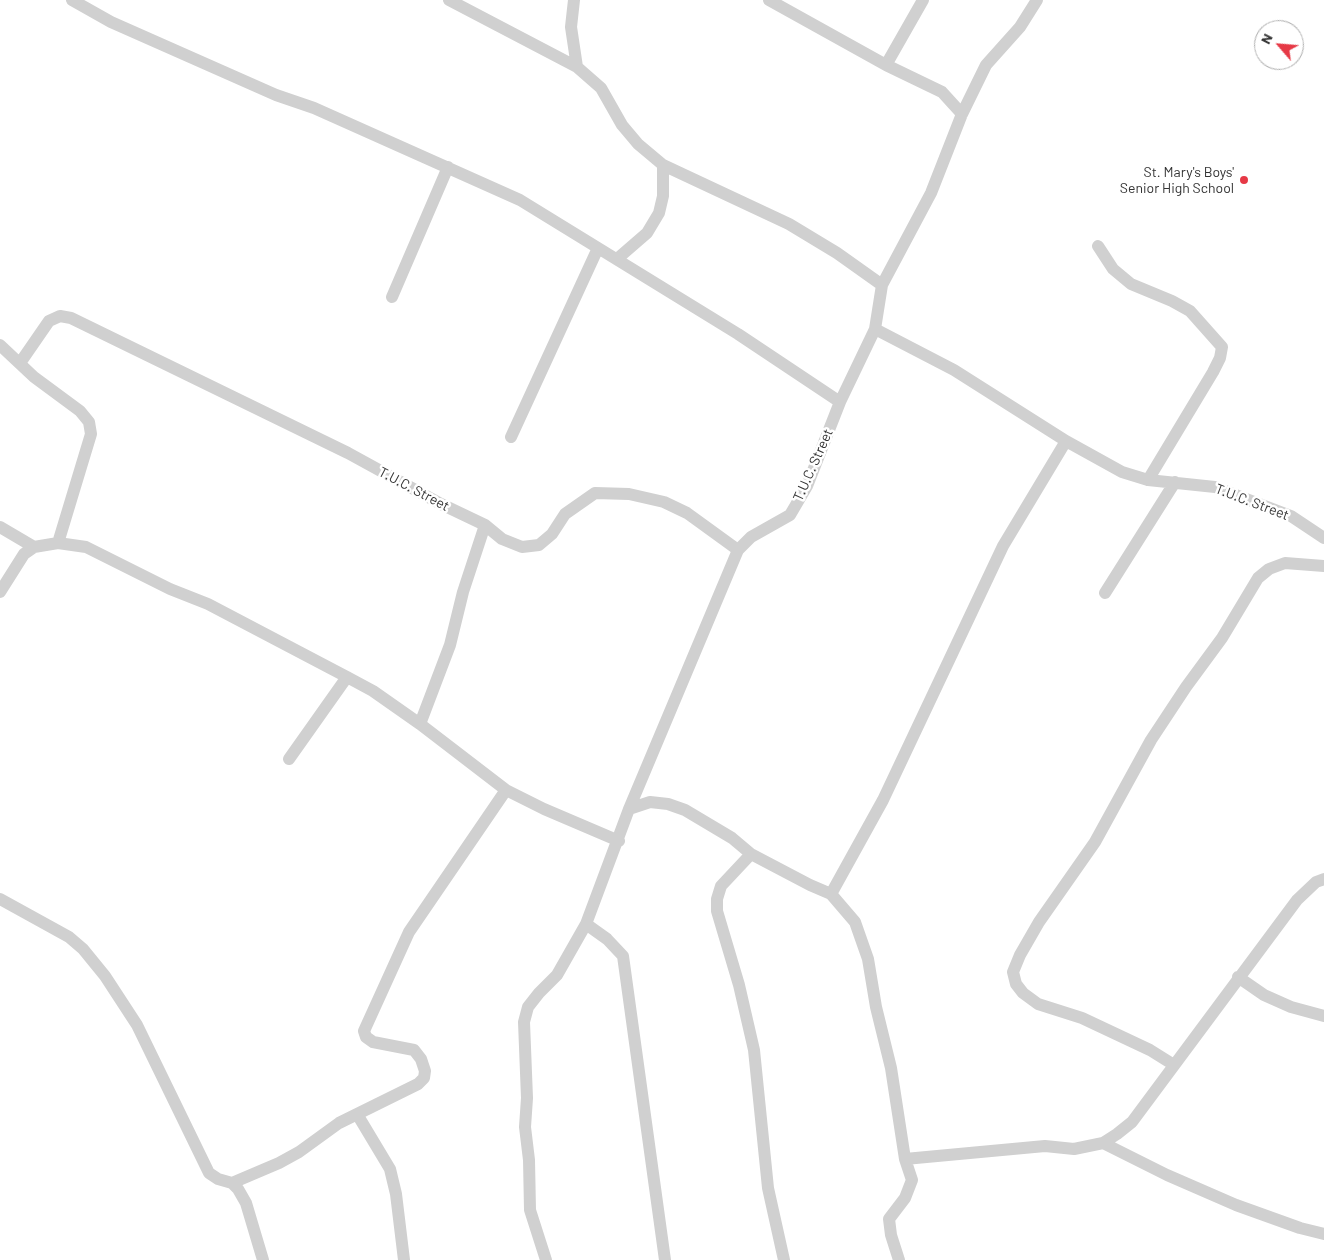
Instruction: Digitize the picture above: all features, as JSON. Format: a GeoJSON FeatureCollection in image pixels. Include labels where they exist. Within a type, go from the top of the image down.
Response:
{"type":"FeatureCollection","features":[{"type":"Feature","properties":{"kind":"street"},"geometry":{"type":"LineString","coordinates":[[72,0],[111,22],[448,167],[520,200],[738,334],[840,402]]}},
{"type":"Feature","properties":{"kind":"street"},"geometry":{"type":"LineString","coordinates":[[449,0],[577,67],[601,88],[622,126],[638,144],[662,165],[789,224],[837,253],[882,285]]}},
{"type":"Feature","properties":{"kind":"street"},"geometry":{"type":"LineString","coordinates":[[574,0],[570,27],[577,67]]}},
{"type":"Feature","properties":{"kind":"street"},"geometry":{"type":"LineString","coordinates":[[769,0],[886,65],[942,92],[962,114]]}},
{"type":"Feature","properties":{"kind":"street"},"geometry":{"type":"LineString","coordinates":[[886,65],[923,0]]}},
{"type":"Feature","properties":{"kind":"street"},"geometry":{"type":"LineString","coordinates":[[875,328],[882,285],[931,193],[962,114],[986,65],[1020,26],[1037,0]]}},
{"type":"Feature","properties":{"kind":"street"},"geometry":{"type":"LineString","coordinates":[[617,260],[647,234],[659,213],[663,196],[662,165]]}},
{"type":"Feature","properties":{"kind":"street"},"geometry":{"type":"LineString","coordinates":[[392,297],[448,167]]}},
{"type":"Feature","properties":{"kind":"street"},"geometry":{"type":"LineString","coordinates":[[1098,246],[1113,269],[1131,284],[1172,301],[1190,311],[1222,347],[1220,358],[1213,372],[1148,480]]}},
{"type":"Feature","properties":{"kind":"street"},"geometry":{"type":"LineString","coordinates":[[511,437],[598,248]]}},
{"type":"Feature","properties":{"kind":"street","name":"T.U.C. Street"},"geometry":{"type":"LineString","coordinates":[[20,363],[49,321],[60,316],[71,318],[348,453],[485,525],[502,539],[522,547],[539,545],[552,534],[565,514],[595,493],[630,494],[664,502],[687,513],[738,550],[751,537],[790,515],[806,486],[840,402],[875,328],[954,370],[1066,441],[1122,472],[1148,480],[1215,487],[1268,505],[1291,516],[1324,538]]}},
{"type":"Feature","properties":{"kind":"street"},"geometry":{"type":"LineString","coordinates":[[0,345],[34,377],[80,411],[89,422],[91,434],[58,542]]}},
{"type":"Feature","properties":{"kind":"street"},"geometry":{"type":"LineString","coordinates":[[831,894],[883,800],[1003,546],[1066,441]]}},
{"type":"Feature","properties":{"kind":"street"},"geometry":{"type":"LineString","coordinates":[[1105,593],[1175,482]]}},
{"type":"Feature","properties":{"kind":"street"},"geometry":{"type":"LineString","coordinates":[[420,724],[450,645],[463,592],[485,525]]}},
{"type":"Feature","properties":{"kind":"street"},"geometry":{"type":"LineString","coordinates":[[0,527],[34,547]]}},
{"type":"Feature","properties":{"kind":"street"},"geometry":{"type":"LineString","coordinates":[[0,592],[24,554],[34,547],[58,542],[86,547],[126,565],[170,589],[208,604],[347,677],[420,724],[506,790],[544,809],[619,841]]}},
{"type":"Feature","properties":{"kind":"street"},"geometry":{"type":"LineString","coordinates":[[546,1260],[535,1230],[529,1204],[529,1160],[525,1127],[527,1098],[524,1022],[528,1007],[557,975],[586,924],[619,841],[629,810],[738,550]]}},
{"type":"Feature","properties":{"kind":"street"},"geometry":{"type":"LineString","coordinates":[[1174,1065],[1150,1050],[1082,1018],[1038,1004],[1023,994],[1016,984],[1013,972],[1020,955],[1039,922],[1095,842],[1151,740],[1186,687],[1222,638],[1258,578],[1269,569],[1285,562],[1324,566]]}},
{"type":"Feature","properties":{"kind":"street"},"geometry":{"type":"LineString","coordinates":[[288,759],[347,677]]}},
{"type":"Feature","properties":{"kind":"street"},"geometry":{"type":"LineString","coordinates":[[232,1183],[293,1156],[338,1123],[418,1084],[424,1078],[425,1071],[421,1058],[414,1050],[373,1042],[366,1037],[364,1030],[409,932],[506,790]]}},
{"type":"Feature","properties":{"kind":"street"},"geometry":{"type":"LineString","coordinates":[[629,810],[650,802],[668,804],[685,810],[732,838],[751,854],[831,894],[855,922],[868,959],[876,1007],[891,1068],[905,1159],[912,1180],[905,1198],[889,1219],[891,1235],[899,1260]]}},
{"type":"Feature","properties":{"kind":"street"},"geometry":{"type":"LineString","coordinates":[[751,854],[720,886],[717,905],[754,1050],[768,1188],[784,1260]]}},
{"type":"Feature","properties":{"kind":"street"},"geometry":{"type":"LineString","coordinates":[[905,1159],[1003,1148],[1045,1146],[1074,1149],[1103,1143],[1132,1122],[1297,900],[1316,882],[1324,879]]}},
{"type":"Feature","properties":{"kind":"street"},"geometry":{"type":"LineString","coordinates":[[0,899],[69,937],[83,949],[137,1025],[209,1173],[218,1180],[232,1183],[238,1189],[246,1204],[262,1260]]}},
{"type":"Feature","properties":{"kind":"street"},"geometry":{"type":"LineString","coordinates":[[586,924],[606,939],[623,956],[665,1260]]}},
{"type":"Feature","properties":{"kind":"street"},"geometry":{"type":"LineString","coordinates":[[1238,977],[1264,995],[1291,1007],[1324,1016]]}},
{"type":"Feature","properties":{"kind":"street"},"geometry":{"type":"LineString","coordinates":[[357,1114],[390,1169],[396,1194],[404,1260]]}},
{"type":"Feature","properties":{"kind":"street"},"geometry":{"type":"LineString","coordinates":[[1103,1143],[1167,1175],[1236,1205],[1300,1228],[1324,1234]]}},
{"type":"Feature","properties":{"kind":"place","name":"St. Mary's Boys' Senior High School"},"geometry":{"type":"Point","coordinates":[1244,180]}}]}
